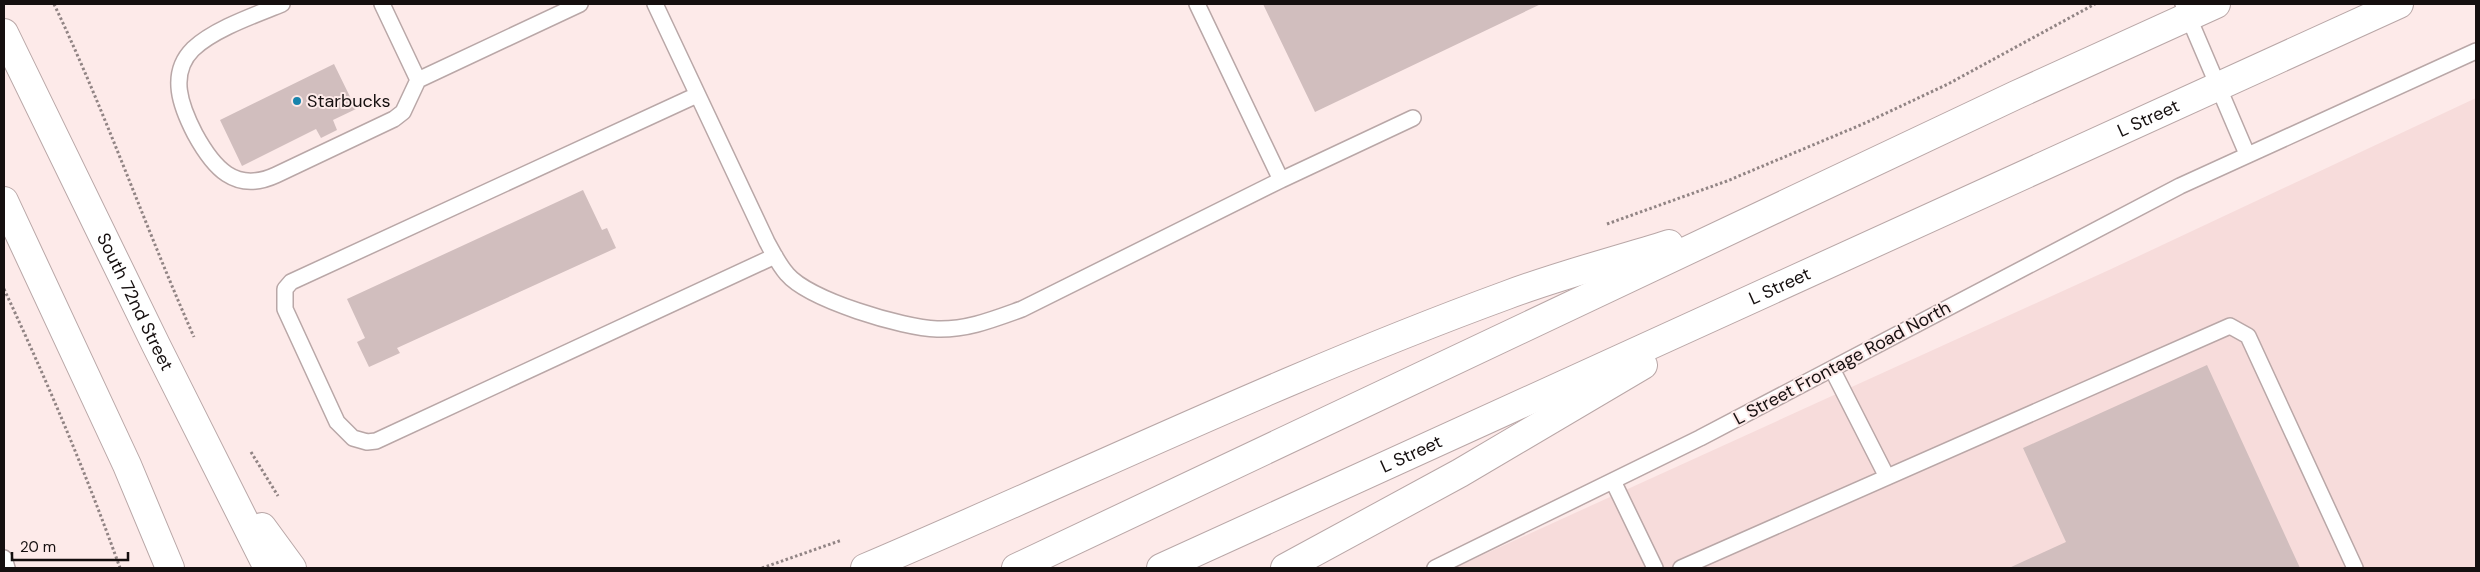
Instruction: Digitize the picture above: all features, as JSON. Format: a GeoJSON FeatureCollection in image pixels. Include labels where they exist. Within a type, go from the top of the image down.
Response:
{"type":"FeatureCollection","features":[{"type":"Feature","properties":{"kind":"main road"},"geometry":{"type":"LineString","coordinates":[[1016,568],[1767,213],[2185,10],[2216,4]]}},
{"type":"Feature","properties":{"kind":"main road","name":"L Street"},"geometry":{"type":"LineString","coordinates":[[1162,568],[2399,4]]}},
{"type":"Feature","properties":{"kind":"main road","name":"South 72nd Street"},"geometry":{"type":"LineString","coordinates":[[4,33],[268,568]]}},
{"type":"Feature","properties":{"kind":"main road"},"geometry":{"type":"LineString","coordinates":[[4,202],[127,465],[170,568]]}},
{"type":"Feature","properties":{"kind":"main road"},"geometry":{"type":"LineString","coordinates":[[864,568],[991,515],[1157,439],[1508,294],[1767,213]]}},
{"type":"Feature","properties":{"kind":"main road"},"geometry":{"type":"LineString","coordinates":[[1285,568],[1460,473],[1770,290]]}},
{"type":"Feature","properties":{"kind":"main road"},"geometry":{"type":"LineString","coordinates":[[198,429],[292,568]]}},
{"type":"Feature","properties":{"kind":"main road"},"geometry":{"type":"LineString","coordinates":[[127,465],[155,568]]}},
{"type":"Feature","properties":{"kind":"lane"},"geometry":{"type":"LineString","coordinates":[[282,4],[205,40],[193,49],[180,70],[178,81],[183,110],[206,155],[223,172],[247,182],[270,178],[394,119],[403,112],[418,80],[580,4]]}},
{"type":"Feature","properties":{"kind":"lane"},"geometry":{"type":"LineString","coordinates":[[382,4],[418,80]]}},
{"type":"Feature","properties":{"kind":"lane"},"geometry":{"type":"LineString","coordinates":[[655,4],[775,256],[788,276],[823,299],[893,321],[936,329],[978,324],[1022,309],[1281,180],[1412,118]]}},
{"type":"Feature","properties":{"kind":"lane"},"geometry":{"type":"LineString","coordinates":[[1197,4],[1281,180]]}},
{"type":"Feature","properties":{"kind":"lane"},"geometry":{"type":"LineString","coordinates":[[2185,10],[2247,154]]}},
{"type":"Feature","properties":{"kind":"lane","name":"L Street Frontage Road North"},"geometry":{"type":"LineString","coordinates":[[1435,568],[1613,481],[1832,369],[2180,186],[2476,51]]}},
{"type":"Feature","properties":{"kind":"lane"},"geometry":{"type":"LineString","coordinates":[[697,95],[291,282],[285,289],[285,309],[337,422],[353,438],[366,442],[376,441],[775,256]]}},
{"type":"Feature","properties":{"kind":"lane"},"geometry":{"type":"LineString","coordinates":[[1681,568],[2230,326],[2248,336],[2355,568]]}},
{"type":"Feature","properties":{"kind":"lane"},"geometry":{"type":"LineString","coordinates":[[1832,369],[1887,477]]}},
{"type":"Feature","properties":{"kind":"lane"},"geometry":{"type":"LineString","coordinates":[[1613,481],[1655,568]]}},
{"type":"Feature","properties":{"kind":"lane"},"geometry":{"type":"LineString","coordinates":[[4,558],[7,568]]}},
{"type":"Feature","properties":{"kind":"path"},"geometry":{"type":"LineString","coordinates":[[54,4],[112,134],[170,283],[198,346]]}},
{"type":"Feature","properties":{"kind":"path"},"geometry":{"type":"LineString","coordinates":[[4,289],[50,387],[96,498],[120,568]]}},
{"type":"Feature","properties":{"kind":"path"},"geometry":{"type":"LineString","coordinates":[[249,449],[279,498]]}},
{"type":"Feature","properties":{"kind":"shaded area"},"geometry":{"type":"Polygon","coordinates":[[[2476,98],[2476,568],[1454,568],[2109,270],[2476,98]]]}},
{"type":"Feature","properties":{"kind":"building"},"geometry":{"type":"Polygon","coordinates":[[[1263,4],[1541,4],[1315,112],[1263,4]]]}},
{"type":"Feature","properties":{"kind":"building"},"geometry":{"type":"Polygon","coordinates":[[[334,64],[356,109],[333,120],[337,130],[321,138],[316,129],[242,166],[220,120],[334,64]]]}},
{"type":"Feature","properties":{"kind":"building"},"geometry":{"type":"Polygon","coordinates":[[[583,190],[602,230],[607,228],[616,248],[397,348],[400,353],[369,367],[357,342],[365,338],[347,299],[583,190]]]}},
{"type":"Feature","properties":{"kind":"building"},"geometry":{"type":"Polygon","coordinates":[[[2207,365],[2300,568],[2009,568],[2066,542],[2023,448],[2207,365]]]}},
{"type":"Feature","properties":{"kind":"place","name":"Starbucks"},"geometry":{"type":"Point","coordinates":[297,101]}}]}
